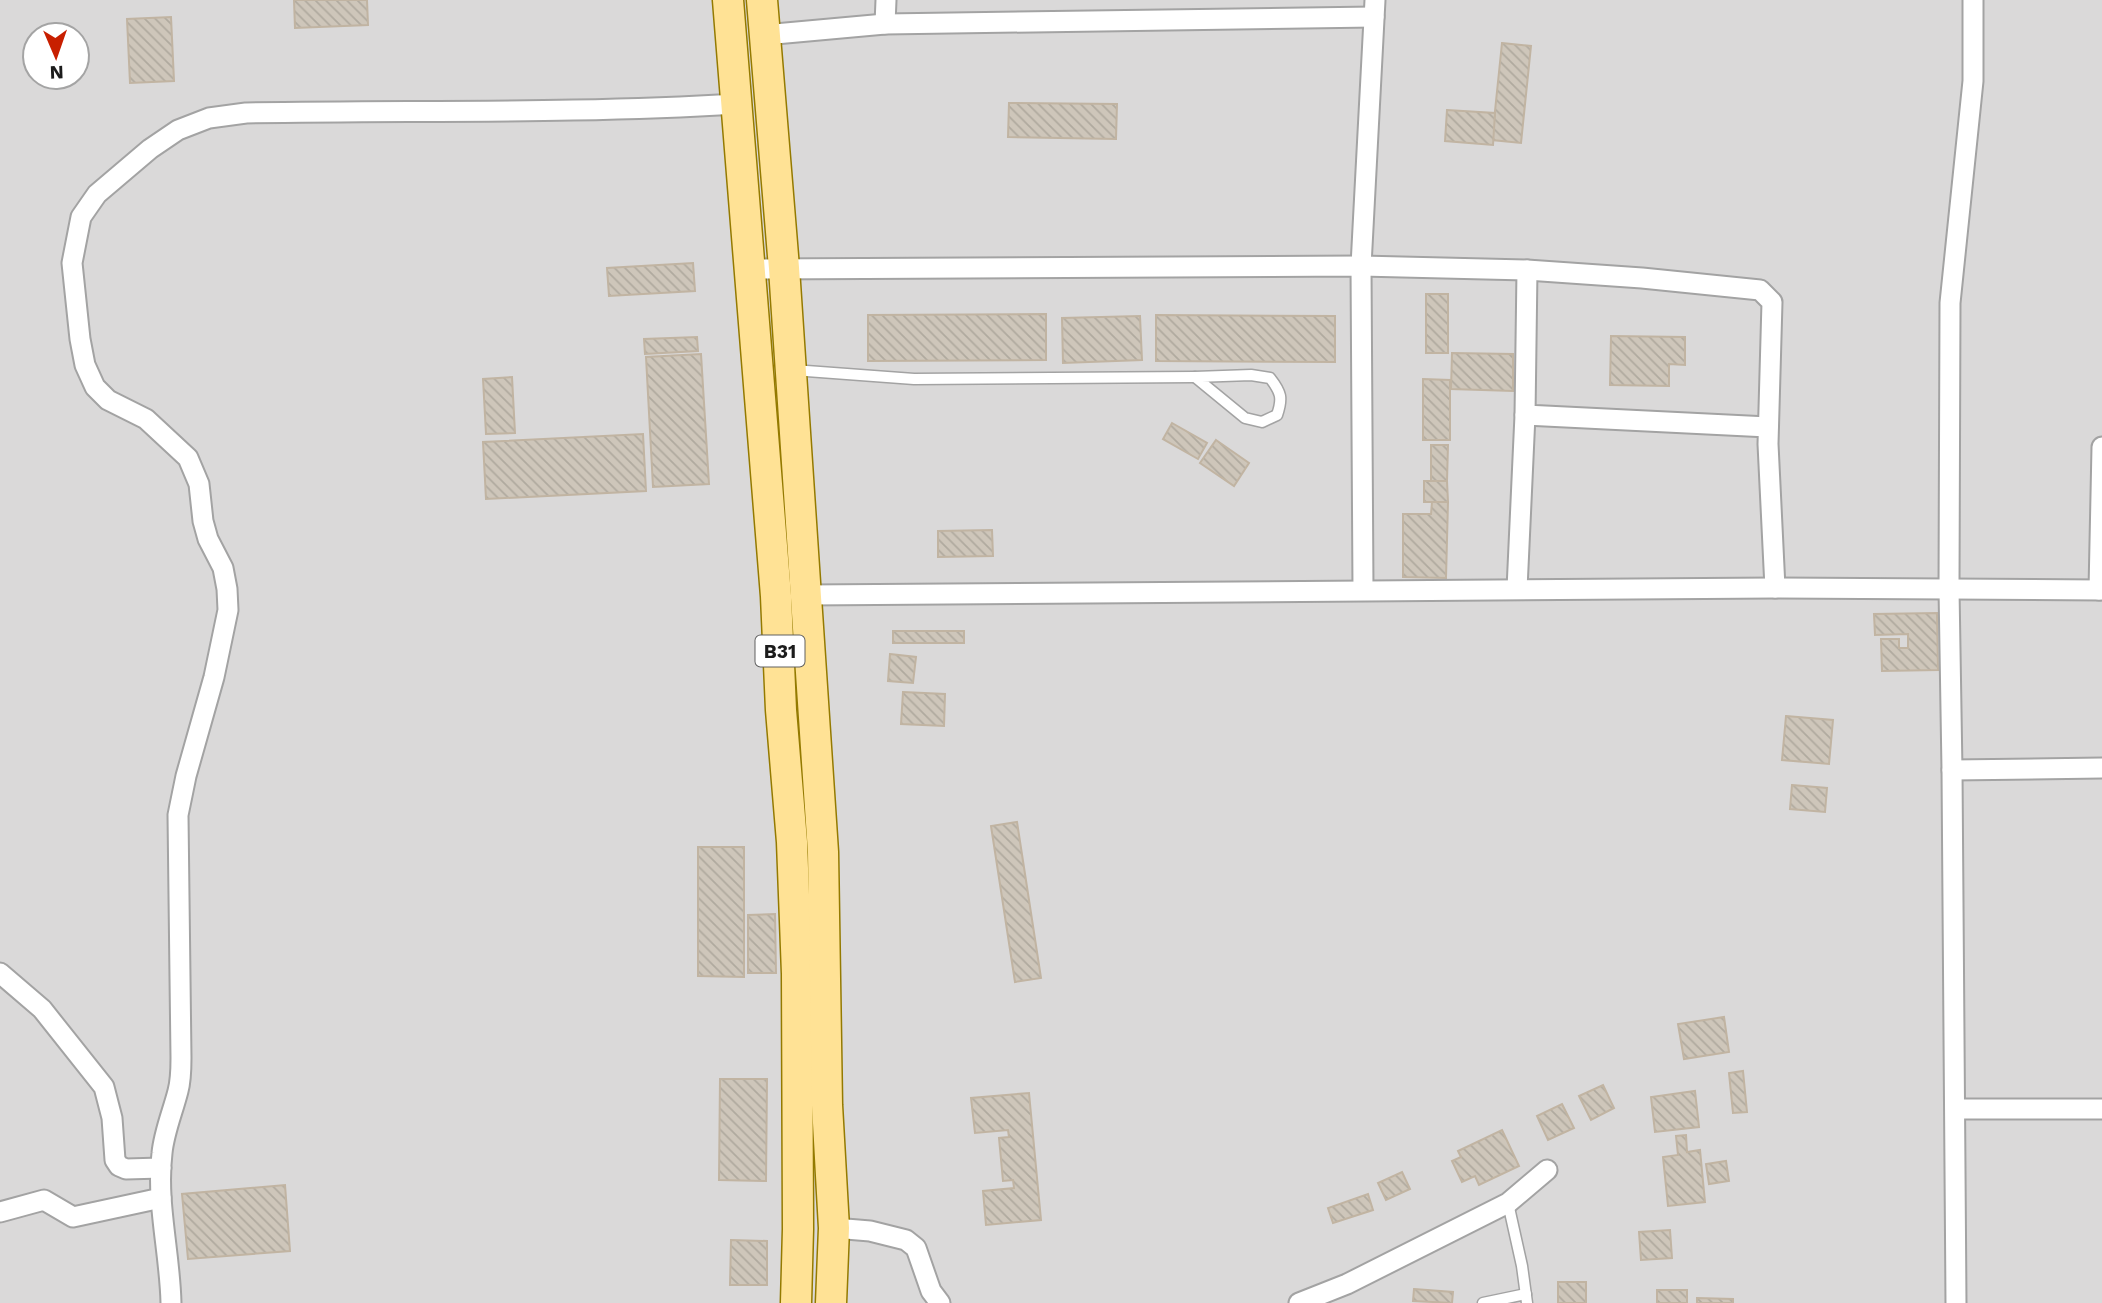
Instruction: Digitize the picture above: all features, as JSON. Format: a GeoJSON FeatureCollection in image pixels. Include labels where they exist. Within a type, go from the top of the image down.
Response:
{"type":"FeatureCollection","features":[{"type":"Feature","properties":{"kind":"main road","name":"B31"},"geometry":{"type":"LineString","coordinates":[[728,0],[750,270],[794,660],[823,852],[827,1105],[834,1228],[831,1303]]}},
{"type":"Feature","properties":{"kind":"main road","name":"B31"},"geometry":{"type":"LineString","coordinates":[[762,0],[784,268],[806,595],[781,710],[792,842],[797,974],[796,1303]]}},
{"type":"Feature","properties":{"kind":"street"},"geometry":{"type":"LineString","coordinates":[[885,24],[886,0]]}},
{"type":"Feature","properties":{"kind":"street"},"geometry":{"type":"LineString","coordinates":[[1956,1303],[1949,589],[1950,303],[1973,81],[1973,0]]}},
{"type":"Feature","properties":{"kind":"street"},"geometry":{"type":"LineString","coordinates":[[764,35],[885,24],[1375,9],[1361,266],[1363,590]]}},
{"type":"Feature","properties":{"kind":"street"},"geometry":{"type":"LineString","coordinates":[[171,1303],[170,1267],[161,1198],[161,1168],[162,1151],[179,1088],[181,1058],[178,815],[221,643],[228,610],[227,589],[223,568],[202,521],[199,484],[188,458],[146,419],[108,400],[95,387],[85,365],[72,263],[80,217],[97,194],[150,149],[178,130],[209,118],[246,113],[484,112],[737,104]]}},
{"type":"Feature","properties":{"kind":"street"},"geometry":{"type":"LineString","coordinates":[[750,270],[1361,266],[1527,270],[1760,290],[1772,302],[1768,427],[1775,588]]}},
{"type":"Feature","properties":{"kind":"street"},"geometry":{"type":"LineString","coordinates":[[1517,589],[1525,415],[1527,270]]}},
{"type":"Feature","properties":{"kind":"street"},"geometry":{"type":"LineString","coordinates":[[1525,415],[1768,427]]}},
{"type":"Feature","properties":{"kind":"street"},"geometry":{"type":"LineString","coordinates":[[806,595],[1775,588],[2101,590],[2102,447]]}},
{"type":"Feature","properties":{"kind":"street"},"geometry":{"type":"LineString","coordinates":[[1952,770],[2102,768]]}},
{"type":"Feature","properties":{"kind":"street"},"geometry":{"type":"LineString","coordinates":[[0,973],[42,1009],[104,1087],[119,1166],[126,1169],[161,1168]]}},
{"type":"Feature","properties":{"kind":"street"},"geometry":{"type":"LineString","coordinates":[[1956,1109],[2102,1109]]}},
{"type":"Feature","properties":{"kind":"street"},"geometry":{"type":"LineString","coordinates":[[1299,1303],[1347,1284],[1508,1203],[1547,1170]]}},
{"type":"Feature","properties":{"kind":"street"},"geometry":{"type":"LineString","coordinates":[[0,1212],[44,1200],[73,1217],[161,1198]]}},
{"type":"Feature","properties":{"kind":"street"},"geometry":{"type":"LineString","coordinates":[[834,1228],[870,1231],[906,1240],[916,1248],[932,1291],[940,1303]]}},
{"type":"Feature","properties":{"kind":"lane"},"geometry":{"type":"LineString","coordinates":[[789,370],[914,379],[1251,375],[1270,378],[1279,390],[1282,400],[1277,415],[1262,422],[1245,418],[1195,377]]}},
{"type":"Feature","properties":{"kind":"lane"},"geometry":{"type":"LineString","coordinates":[[1483,1303],[1526,1299],[1508,1203]]}},
{"type":"Feature","properties":{"kind":"shaded area"},"geometry":{"type":"Polygon","coordinates":[[[0,0],[2102,0],[2102,1303],[0,1303],[0,0]]]}},
{"type":"Feature","properties":{"kind":"building"},"geometry":{"type":"Polygon","coordinates":[[[294,0],[367,0],[368,25],[295,28],[294,0]]]}},
{"type":"Feature","properties":{"kind":"building"},"geometry":{"type":"Polygon","coordinates":[[[171,17],[174,81],[130,83],[127,19],[171,17]]]}},
{"type":"Feature","properties":{"kind":"building"},"geometry":{"type":"Polygon","coordinates":[[[1502,43],[1531,46],[1521,143],[1492,140],[1502,43]]]}},
{"type":"Feature","properties":{"kind":"building"},"geometry":{"type":"Polygon","coordinates":[[[1009,103],[1117,104],[1116,139],[1008,137],[1009,103]]]}},
{"type":"Feature","properties":{"kind":"building"},"geometry":{"type":"Polygon","coordinates":[[[1447,110],[1495,113],[1493,145],[1445,141],[1447,110]]]}},
{"type":"Feature","properties":{"kind":"building"},"geometry":{"type":"Polygon","coordinates":[[[693,263],[695,291],[609,296],[607,268],[693,263]]]}},
{"type":"Feature","properties":{"kind":"building"},"geometry":{"type":"Polygon","coordinates":[[[1426,294],[1448,294],[1448,353],[1426,353],[1426,294]]]}},
{"type":"Feature","properties":{"kind":"building"},"geometry":{"type":"Polygon","coordinates":[[[1046,314],[1046,360],[868,361],[868,315],[1046,314]]]}},
{"type":"Feature","properties":{"kind":"building"},"geometry":{"type":"Polygon","coordinates":[[[1156,315],[1335,316],[1335,362],[1156,361],[1156,315]]]}},
{"type":"Feature","properties":{"kind":"building"},"geometry":{"type":"Polygon","coordinates":[[[1140,316],[1142,360],[1063,363],[1062,318],[1140,316]]]}},
{"type":"Feature","properties":{"kind":"building"},"geometry":{"type":"Polygon","coordinates":[[[1611,336],[1685,337],[1685,365],[1669,364],[1669,386],[1610,385],[1611,336]]]}},
{"type":"Feature","properties":{"kind":"building"},"geometry":{"type":"Polygon","coordinates":[[[697,337],[698,351],[645,354],[644,339],[697,337]]]}},
{"type":"Feature","properties":{"kind":"building"},"geometry":{"type":"Polygon","coordinates":[[[1452,353],[1513,354],[1513,391],[1451,389],[1452,353]]]}},
{"type":"Feature","properties":{"kind":"building"},"geometry":{"type":"Polygon","coordinates":[[[701,354],[709,484],[653,487],[646,357],[701,354]]]}},
{"type":"Feature","properties":{"kind":"building"},"geometry":{"type":"Polygon","coordinates":[[[512,377],[515,433],[486,434],[483,379],[512,377]]]}},
{"type":"Feature","properties":{"kind":"building"},"geometry":{"type":"Polygon","coordinates":[[[1423,379],[1450,380],[1450,440],[1423,440],[1423,379]]]}},
{"type":"Feature","properties":{"kind":"building"},"geometry":{"type":"Polygon","coordinates":[[[1172,423],[1207,443],[1198,459],[1163,439],[1172,423]]]}},
{"type":"Feature","properties":{"kind":"building"},"geometry":{"type":"Polygon","coordinates":[[[643,434],[646,491],[486,499],[483,442],[643,434]]]}},
{"type":"Feature","properties":{"kind":"building"},"geometry":{"type":"Polygon","coordinates":[[[1216,440],[1249,463],[1234,486],[1200,463],[1216,440]]]}},
{"type":"Feature","properties":{"kind":"building"},"geometry":{"type":"Polygon","coordinates":[[[1431,445],[1448,445],[1447,481],[1431,481],[1431,445]]]}},
{"type":"Feature","properties":{"kind":"building"},"geometry":{"type":"Polygon","coordinates":[[[1424,481],[1447,481],[1448,502],[1424,502],[1424,481]]]}},
{"type":"Feature","properties":{"kind":"building"},"geometry":{"type":"Polygon","coordinates":[[[1432,502],[1448,502],[1446,578],[1403,577],[1403,514],[1431,514],[1432,502]]]}},
{"type":"Feature","properties":{"kind":"building"},"geometry":{"type":"Polygon","coordinates":[[[992,530],[993,556],[938,557],[938,531],[992,530]]]}},
{"type":"Feature","properties":{"kind":"building"},"geometry":{"type":"Polygon","coordinates":[[[1937,613],[1938,670],[1882,671],[1881,639],[1899,639],[1899,648],[1908,648],[1908,634],[1875,635],[1874,614],[1937,613]]]}},
{"type":"Feature","properties":{"kind":"building"},"geometry":{"type":"Polygon","coordinates":[[[893,631],[964,631],[964,643],[893,643],[893,631]]]}},
{"type":"Feature","properties":{"kind":"building"},"geometry":{"type":"Polygon","coordinates":[[[890,654],[916,657],[913,683],[888,681],[890,654]]]}},
{"type":"Feature","properties":{"kind":"building"},"geometry":{"type":"Polygon","coordinates":[[[903,692],[945,694],[944,726],[901,724],[903,692]]]}},
{"type":"Feature","properties":{"kind":"building"},"geometry":{"type":"Polygon","coordinates":[[[1786,716],[1833,720],[1829,764],[1782,760],[1786,716]]]}},
{"type":"Feature","properties":{"kind":"building"},"geometry":{"type":"Polygon","coordinates":[[[1792,785],[1827,788],[1825,812],[1790,809],[1792,785]]]}},
{"type":"Feature","properties":{"kind":"building"},"geometry":{"type":"Polygon","coordinates":[[[1017,822],[1041,978],[1015,982],[991,826],[1017,822]]]}},
{"type":"Feature","properties":{"kind":"building"},"geometry":{"type":"Polygon","coordinates":[[[698,847],[744,847],[744,977],[698,976],[698,847]]]}},
{"type":"Feature","properties":{"kind":"building"},"geometry":{"type":"Polygon","coordinates":[[[775,914],[776,973],[748,973],[748,915],[775,914]]]}},
{"type":"Feature","properties":{"kind":"building"},"geometry":{"type":"Polygon","coordinates":[[[1724,1017],[1729,1052],[1684,1059],[1678,1024],[1724,1017]]]}},
{"type":"Feature","properties":{"kind":"building"},"geometry":{"type":"Polygon","coordinates":[[[1743,1071],[1747,1112],[1733,1113],[1729,1073],[1743,1071]]]}},
{"type":"Feature","properties":{"kind":"building"},"geometry":{"type":"Polygon","coordinates":[[[720,1079],[767,1079],[766,1181],[719,1180],[720,1079]]]}},
{"type":"Feature","properties":{"kind":"building"},"geometry":{"type":"Polygon","coordinates":[[[1603,1085],[1614,1108],[1591,1120],[1579,1096],[1603,1085]]]}},
{"type":"Feature","properties":{"kind":"building"},"geometry":{"type":"Polygon","coordinates":[[[1695,1091],[1699,1127],[1655,1132],[1651,1097],[1695,1091]]]}},
{"type":"Feature","properties":{"kind":"building"},"geometry":{"type":"Polygon","coordinates":[[[1029,1093],[1041,1220],[986,1225],[983,1191],[1014,1188],[1013,1180],[1003,1181],[999,1138],[1009,1137],[1008,1130],[975,1133],[971,1098],[1029,1093]]]}},
{"type":"Feature","properties":{"kind":"building"},"geometry":{"type":"Polygon","coordinates":[[[1562,1104],[1574,1128],[1548,1140],[1537,1116],[1562,1104]]]}},
{"type":"Feature","properties":{"kind":"building"},"geometry":{"type":"Polygon","coordinates":[[[1502,1130],[1519,1166],[1479,1185],[1475,1176],[1462,1182],[1452,1161],[1461,1157],[1458,1151],[1502,1130]]]}},
{"type":"Feature","properties":{"kind":"building"},"geometry":{"type":"Polygon","coordinates":[[[1686,1135],[1687,1152],[1700,1150],[1705,1202],[1668,1206],[1663,1157],[1678,1155],[1676,1136],[1686,1135]]]}},
{"type":"Feature","properties":{"kind":"building"},"geometry":{"type":"Polygon","coordinates":[[[1726,1161],[1729,1181],[1709,1184],[1706,1164],[1726,1161]]]}},
{"type":"Feature","properties":{"kind":"building"},"geometry":{"type":"Polygon","coordinates":[[[1402,1172],[1410,1189],[1386,1200],[1378,1183],[1402,1172]]]}},
{"type":"Feature","properties":{"kind":"building"},"geometry":{"type":"Polygon","coordinates":[[[285,1185],[290,1251],[188,1259],[182,1194],[285,1185]]]}},
{"type":"Feature","properties":{"kind":"building"},"geometry":{"type":"Polygon","coordinates":[[[1368,1194],[1373,1210],[1333,1223],[1328,1208],[1368,1194]]]}},
{"type":"Feature","properties":{"kind":"building"},"geometry":{"type":"Polygon","coordinates":[[[1670,1230],[1672,1258],[1641,1260],[1639,1232],[1670,1230]]]}},
{"type":"Feature","properties":{"kind":"building"},"geometry":{"type":"Polygon","coordinates":[[[731,1240],[767,1241],[767,1285],[730,1285],[731,1240]]]}},
{"type":"Feature","properties":{"kind":"building"},"geometry":{"type":"Polygon","coordinates":[[[1558,1282],[1586,1282],[1586,1303],[1558,1303],[1558,1282]]]}},
{"type":"Feature","properties":{"kind":"building"},"geometry":{"type":"Polygon","coordinates":[[[1414,1289],[1453,1292],[1452,1303],[1413,1301],[1414,1289]]]}},
{"type":"Feature","properties":{"kind":"building"},"geometry":{"type":"Polygon","coordinates":[[[1657,1290],[1687,1290],[1687,1303],[1657,1303],[1657,1290]]]}},
{"type":"Feature","properties":{"kind":"building"},"geometry":{"type":"Polygon","coordinates":[[[1697,1298],[1733,1299],[1733,1303],[1697,1303],[1697,1298]]]}}]}
